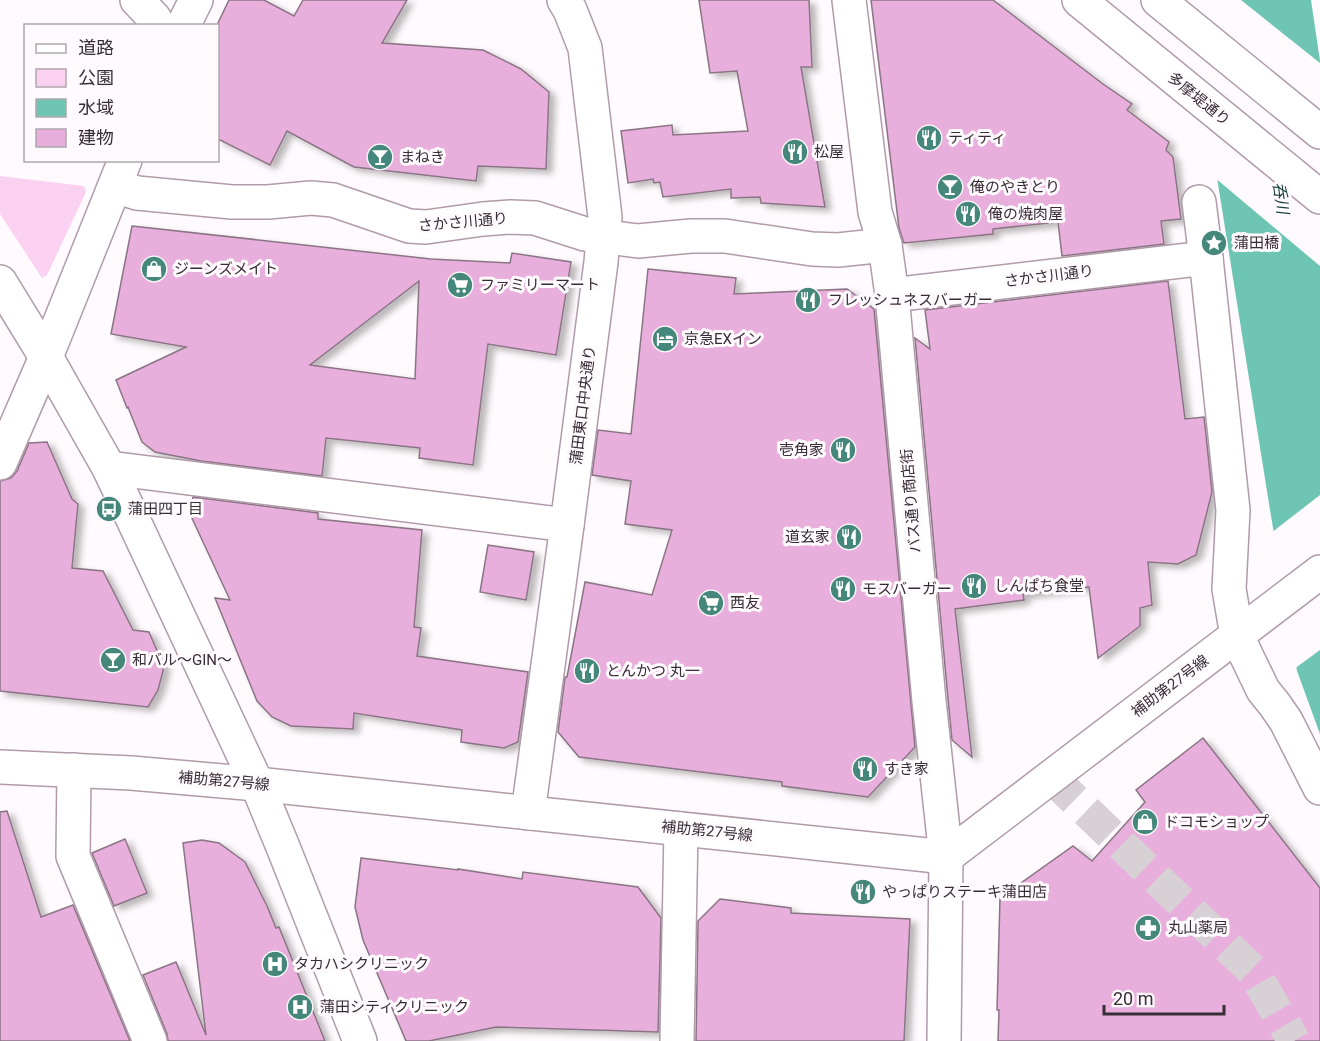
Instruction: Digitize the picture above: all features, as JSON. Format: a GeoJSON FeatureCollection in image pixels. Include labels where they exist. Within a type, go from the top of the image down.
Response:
{"type":"FeatureCollection","features":[{"type":"Feature","properties":{"kind":"street"},"geometry":{"type":"LineString","coordinates":[[137,0],[158,24]]}},
{"type":"Feature","properties":{"kind":"street"},"geometry":{"type":"LineString","coordinates":[[184,24],[196,0]]}},
{"type":"Feature","properties":{"kind":"street","name":"蒲田東口中央通り"},"geometry":{"type":"LineString","coordinates":[[528,813],[605,217],[585,48],[564,0]]}},
{"type":"Feature","properties":{"kind":"street","name":"バス通り商店街"},"geometry":{"type":"LineString","coordinates":[[849,0],[875,212],[885,245],[892,295],[929,700],[946,857],[944,1041]]}},
{"type":"Feature","properties":{"kind":"street","name":"多摩堤通り"},"geometry":{"type":"LineString","coordinates":[[1079,0],[1320,197]]}},
{"type":"Feature","properties":{"kind":"street"},"geometry":{"type":"LineString","coordinates":[[1158,0],[1320,132]]}},
{"type":"Feature","properties":{"kind":"street"},"geometry":{"type":"LineString","coordinates":[[0,463],[46,357],[120,173]]}},
{"type":"Feature","properties":{"kind":"street","name":"さかさ川通り"},"geometry":{"type":"LineString","coordinates":[[120,173],[137,193],[232,202],[268,202],[311,198],[333,200],[409,226],[426,227],[511,217],[535,218],[585,234],[639,241],[691,236],[725,236],[812,249],[838,250],[885,245]]}},
{"type":"Feature","properties":{"kind":"street"},"geometry":{"type":"LineString","coordinates":[[1199,202],[1233,510],[1229,589],[1237,636],[1263,690],[1286,722],[1320,788]]}},
{"type":"Feature","properties":{"kind":"street","name":"さかさ川通り"},"geometry":{"type":"LineString","coordinates":[[892,295],[1206,258]]}},
{"type":"Feature","properties":{"kind":"street"},"geometry":{"type":"LineString","coordinates":[[0,282],[109,468],[256,784],[360,1041]]}},
{"type":"Feature","properties":{"kind":"street"},"geometry":{"type":"LineString","coordinates":[[109,468],[567,525]]}},
{"type":"Feature","properties":{"kind":"street","name":"補助第27号線"},"geometry":{"type":"LineString","coordinates":[[0,767],[131,773],[256,784],[946,857],[1320,572]]}},
{"type":"Feature","properties":{"kind":"street"},"geometry":{"type":"LineString","coordinates":[[74,770],[73,856],[150,1041]]}},
{"type":"Feature","properties":{"kind":"street"},"geometry":{"type":"LineString","coordinates":[[676,1041],[681,828]]}},
{"type":"Feature","properties":{"kind":"green space"},"geometry":{"type":"Polygon","coordinates":[[[0,176],[84,186],[86,192],[47,275],[42,278],[0,214],[0,176]]]}},
{"type":"Feature","properties":{"kind":"water","name":"呑川"},"geometry":{"type":"Polygon","coordinates":[[[1191,0],[1311,0],[1320,61],[1320,734],[1297,671],[1218,184],[1191,0]]]}},
{"type":"Feature","properties":{"kind":"pier"},"geometry":{"type":"Polygon","coordinates":[[[1188,0],[1241,0],[1320,63],[1320,266],[1214,177],[1188,0]]]}},
{"type":"Feature","properties":{"kind":"pier"},"geometry":{"type":"Polygon","coordinates":[[[1320,495],[1320,650],[1294,669],[1271,533],[1320,495]]]}},
{"type":"Feature","properties":{"kind":"building"},"geometry":{"type":"Polygon","coordinates":[[[229,0],[264,0],[294,16],[303,0],[407,0],[382,43],[483,50],[521,69],[549,92],[546,169],[478,166],[476,181],[354,167],[287,131],[270,165],[219,140],[218,23],[229,0]]]}},
{"type":"Feature","properties":{"kind":"building"},"geometry":{"type":"Polygon","coordinates":[[[699,0],[809,0],[812,67],[801,67],[825,207],[761,203],[760,197],[731,198],[731,189],[663,197],[660,182],[654,183],[653,179],[628,183],[621,131],[672,125],[673,135],[748,131],[737,71],[710,73],[699,0]]]}},
{"type":"Feature","properties":{"kind":"building"},"geometry":{"type":"Polygon","coordinates":[[[871,0],[993,0],[1132,104],[1127,110],[1169,142],[1166,150],[1173,157],[1181,219],[1161,221],[1164,244],[1062,256],[1058,222],[993,229],[993,234],[904,243],[899,228],[871,0]]]}},
{"type":"Feature","properties":{"kind":"building"},"geometry":{"type":"Polygon","coordinates":[[[132,226],[431,259],[510,263],[512,253],[571,262],[556,355],[488,344],[473,465],[419,458],[420,448],[326,438],[322,476],[201,461],[155,452],[142,442],[116,380],[186,347],[111,334],[132,226]],[[419,281],[310,365],[415,379],[419,281]]]}},
{"type":"Feature","properties":{"kind":"building"},"geometry":{"type":"Polygon","coordinates":[[[648,269],[736,278],[734,294],[847,289],[874,309],[915,747],[868,797],[782,786],[782,782],[579,757],[558,732],[565,677],[567,677],[585,582],[652,595],[672,530],[625,524],[631,481],[592,475],[598,430],[631,434],[648,269]]]}},
{"type":"Feature","properties":{"kind":"building"},"geometry":{"type":"Polygon","coordinates":[[[1168,281],[1185,419],[1204,417],[1212,492],[1196,555],[1178,564],[1148,562],[1152,605],[1140,608],[1140,626],[1098,658],[1089,587],[1023,594],[1024,600],[955,609],[972,757],[952,740],[915,338],[930,349],[925,310],[1168,281]]]}},
{"type":"Feature","properties":{"kind":"building"},"geometry":{"type":"Polygon","coordinates":[[[47,442],[72,499],[78,504],[72,568],[103,571],[133,630],[149,632],[164,667],[158,690],[148,707],[0,691],[0,481],[11,478],[17,471],[29,443],[47,442]]]}},
{"type":"Feature","properties":{"kind":"building"},"geometry":{"type":"Polygon","coordinates":[[[193,497],[318,513],[318,519],[422,530],[414,627],[421,628],[417,656],[528,672],[518,742],[504,748],[461,742],[462,730],[354,713],[353,729],[291,726],[272,717],[257,701],[215,598],[230,600],[190,514],[193,497]]]}},
{"type":"Feature","properties":{"kind":"building"},"geometry":{"type":"Polygon","coordinates":[[[488,545],[534,552],[526,600],[480,592],[488,545]]]}},
{"type":"Feature","properties":{"kind":"building"},"geometry":{"type":"Polygon","coordinates":[[[1203,738],[1320,888],[1320,1041],[998,1041],[1000,898],[1073,846],[1092,861],[1145,802],[1136,790],[1203,738]]]}},
{"type":"Feature","properties":{"kind":"building"},"geometry":{"type":"Polygon","coordinates":[[[7,811],[41,917],[73,905],[130,1041],[0,1041],[0,812],[7,811]]]}},
{"type":"Feature","properties":{"kind":"building"},"geometry":{"type":"Polygon","coordinates":[[[125,839],[147,893],[114,906],[92,853],[125,839]]]}},
{"type":"Feature","properties":{"kind":"building"},"geometry":{"type":"Polygon","coordinates":[[[202,840],[219,843],[245,862],[276,928],[279,927],[325,1041],[168,1041],[143,975],[176,962],[206,1035],[183,843],[202,840]]]}},
{"type":"Feature","properties":{"kind":"building"},"geometry":{"type":"Polygon","coordinates":[[[361,858],[522,879],[523,872],[638,887],[661,918],[658,1032],[496,1027],[429,1041],[406,1041],[363,940],[355,907],[361,858]]]}},
{"type":"Feature","properties":{"kind":"building"},"geometry":{"type":"Polygon","coordinates":[[[720,899],[791,908],[791,913],[910,919],[904,1041],[696,1041],[698,921],[720,899]]]}},
{"type":"Feature","properties":{"kind":"tunnel"},"geometry":{"type":"LineString","coordinates":[[1051,777],[1253,971],[1294,1041]]}},
{"type":"Feature","properties":{"kind":"place","name":"ティティ"},"geometry":{"type":"Point","coordinates":[929,138]}},
{"type":"Feature","properties":{"kind":"place","name":"松屋"},"geometry":{"type":"Point","coordinates":[795,152]}},
{"type":"Feature","properties":{"kind":"place","name":"まねき"},"geometry":{"type":"Point","coordinates":[380,157]}},
{"type":"Feature","properties":{"kind":"place","name":"俺のやきとり"},"geometry":{"type":"Point","coordinates":[950,187]}},
{"type":"Feature","properties":{"kind":"place","name":"俺の焼肉屋"},"geometry":{"type":"Point","coordinates":[968,214]}},
{"type":"Feature","properties":{"kind":"place","name":"蒲田橋"},"geometry":{"type":"Point","coordinates":[1214,243]}},
{"type":"Feature","properties":{"kind":"place","name":"ジーンズメイト"},"geometry":{"type":"Point","coordinates":[154,269]}},
{"type":"Feature","properties":{"kind":"place","name":"ファミリーマート"},"geometry":{"type":"Point","coordinates":[460,285]}},
{"type":"Feature","properties":{"kind":"place","name":"フレッシュネスバーガー"},"geometry":{"type":"Point","coordinates":[808,300]}},
{"type":"Feature","properties":{"kind":"place","name":"京急EXイン"},"geometry":{"type":"Point","coordinates":[665,339]}},
{"type":"Feature","properties":{"kind":"place","name":"壱角家"},"geometry":{"type":"Point","coordinates":[843,450]}},
{"type":"Feature","properties":{"kind":"place","name":"蒲田四丁目"},"geometry":{"type":"Point","coordinates":[109,509]}},
{"type":"Feature","properties":{"kind":"place","name":"道玄家"},"geometry":{"type":"Point","coordinates":[849,537]}},
{"type":"Feature","properties":{"kind":"place","name":"しんぱち食堂"},"geometry":{"type":"Point","coordinates":[974,586]}},
{"type":"Feature","properties":{"kind":"place","name":"モスバーガー"},"geometry":{"type":"Point","coordinates":[843,589]}},
{"type":"Feature","properties":{"kind":"place","name":"西友"},"geometry":{"type":"Point","coordinates":[711,603]}},
{"type":"Feature","properties":{"kind":"place","name":"和バル～GIN～"},"geometry":{"type":"Point","coordinates":[113,660]}},
{"type":"Feature","properties":{"kind":"place","name":"とんかつ 丸一"},"geometry":{"type":"Point","coordinates":[587,671]}},
{"type":"Feature","properties":{"kind":"place","name":"すき家"},"geometry":{"type":"Point","coordinates":[865,769]}},
{"type":"Feature","properties":{"kind":"place","name":"ドコモショップ"},"geometry":{"type":"Point","coordinates":[1145,822]}},
{"type":"Feature","properties":{"kind":"place","name":"やっぱりステーキ蒲田店"},"geometry":{"type":"Point","coordinates":[863,892]}},
{"type":"Feature","properties":{"kind":"place","name":"丸山薬局"},"geometry":{"type":"Point","coordinates":[1148,928]}},
{"type":"Feature","properties":{"kind":"place","name":"タカハシクリニック"},"geometry":{"type":"Point","coordinates":[275,964]}},
{"type":"Feature","properties":{"kind":"place","name":"蒲田シティクリニック"},"geometry":{"type":"Point","coordinates":[300,1007]}}]}
